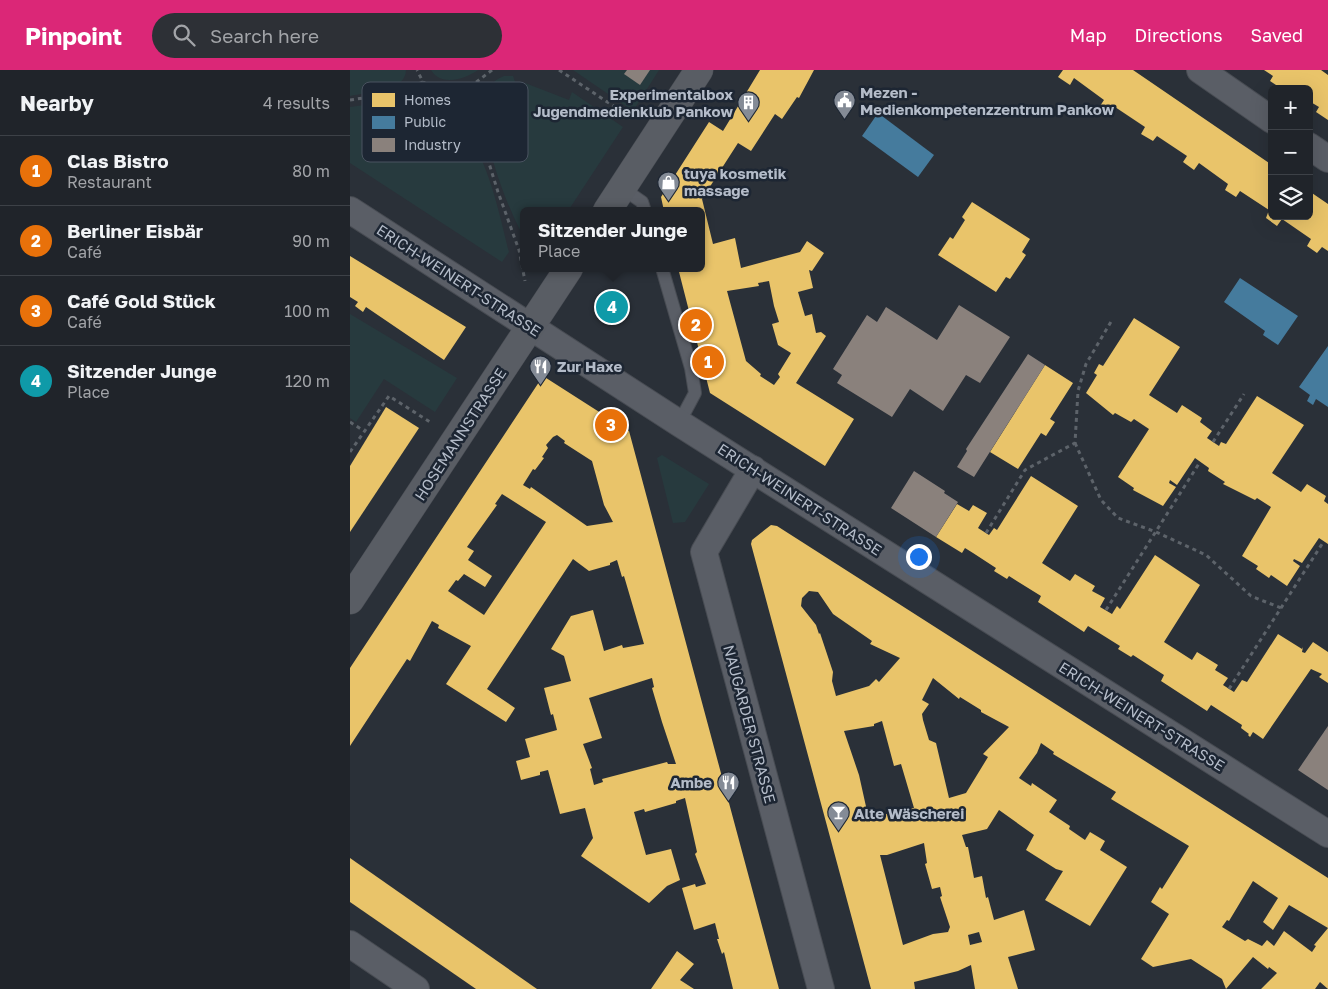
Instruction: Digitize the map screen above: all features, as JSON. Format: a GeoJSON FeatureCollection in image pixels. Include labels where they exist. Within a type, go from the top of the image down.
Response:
{"type":"FeatureCollection","features":[{"type":"Feature","properties":{"kind":"street"},"geometry":{"type":"LineString","coordinates":[[610,207],[699,70]]}},
{"type":"Feature","properties":{"kind":"street"},"geometry":{"type":"LineString","coordinates":[[1200,70],[1268,117]]}},
{"type":"Feature","properties":{"kind":"street"},"geometry":{"type":"LineString","coordinates":[[1313,149],[1328,159]]}},
{"type":"Feature","properties":{"kind":"street","name":"ERICH-WEINERT-STRASSE"},"geometry":{"type":"LineString","coordinates":[[350,210],[679,423],[1328,834]]}},
{"type":"Feature","properties":{"kind":"street","name":"HOSEMANNSTRASSE"},"geometry":{"type":"LineString","coordinates":[[350,600],[566,272]]}},
{"type":"Feature","properties":{"kind":"street","name":"NAUGARDER STRASSE"},"geometry":{"type":"LineString","coordinates":[[753,469],[704,552],[821,989]]}},
{"type":"Feature","properties":{"kind":"street"},"geometry":{"type":"LineString","coordinates":[[350,944],[416,989]]}},
{"type":"Feature","properties":{"kind":"lane"},"geometry":{"type":"LineString","coordinates":[[622,188],[642,202],[644,207]]}},
{"type":"Feature","properties":{"kind":"lane"},"geometry":{"type":"LineString","coordinates":[[663,272],[690,368],[695,393],[679,423]]}},
{"type":"Feature","properties":{"kind":"path"},"geometry":{"type":"LineString","coordinates":[[417,70],[422,82]]}},
{"type":"Feature","properties":{"kind":"path"},"geometry":{"type":"LineString","coordinates":[[476,82],[492,70]]}},
{"type":"Feature","properties":{"kind":"path"},"geometry":{"type":"LineString","coordinates":[[559,70],[627,114]]}},
{"type":"Feature","properties":{"kind":"path"},"geometry":{"type":"LineString","coordinates":[[489,162],[520,255]]}},
{"type":"Feature","properties":{"kind":"path"},"geometry":{"type":"LineString","coordinates":[[523,272],[525,280]]}},
{"type":"Feature","properties":{"kind":"path"},"geometry":{"type":"LineString","coordinates":[[1112,320],[1086,364],[1078,391],[1075,443],[1101,500],[1118,518],[1156,532],[1206,555],[1251,596],[1281,608]]}},
{"type":"Feature","properties":{"kind":"path"},"geometry":{"type":"LineString","coordinates":[[1213,442],[1244,394]]}},
{"type":"Feature","properties":{"kind":"path"},"geometry":{"type":"LineString","coordinates":[[350,452],[389,396],[430,422]]}},
{"type":"Feature","properties":{"kind":"path"},"geometry":{"type":"LineString","coordinates":[[350,422],[364,431]]}},
{"type":"Feature","properties":{"kind":"path"},"geometry":{"type":"LineString","coordinates":[[986,533],[1025,470],[1075,443]]}},
{"type":"Feature","properties":{"kind":"path"},"geometry":{"type":"LineString","coordinates":[[1106,610],[1200,462]]}},
{"type":"Feature","properties":{"kind":"path"},"geometry":{"type":"LineString","coordinates":[[1229,689],[1324,541]]}},
{"type":"Feature","properties":{"kind":"green space"},"geometry":{"type":"Polygon","coordinates":[[[350,70],[406,70],[400,82],[362,82],[362,94],[350,96],[350,70]]]}},
{"type":"Feature","properties":{"kind":"green space"},"geometry":{"type":"Polygon","coordinates":[[[431,70],[478,70],[467,76],[447,80],[435,75],[431,70]]]}},
{"type":"Feature","properties":{"kind":"green space"},"geometry":{"type":"Polygon","coordinates":[[[573,70],[659,70],[633,111],[573,70]]]}},
{"type":"Feature","properties":{"kind":"green space"},"geometry":{"type":"Polygon","coordinates":[[[504,76],[513,76],[515,82],[494,82],[504,76]]]}},
{"type":"Feature","properties":{"kind":"green space"},"geometry":{"type":"Polygon","coordinates":[[[528,84],[569,100],[572,92],[623,127],[571,207],[520,207],[520,229],[509,207],[494,162],[528,162],[528,84]]]}},
{"type":"Feature","properties":{"kind":"green space"},"geometry":{"type":"Polygon","coordinates":[[[362,105],[362,162],[483,162],[493,191],[509,252],[502,262],[350,163],[350,107],[362,105]]]}},
{"type":"Feature","properties":{"kind":"green space"},"geometry":{"type":"Polygon","coordinates":[[[350,314],[457,378],[435,412],[384,379],[356,422],[350,418],[350,314]]]}},
{"type":"Feature","properties":{"kind":"green space"},"geometry":{"type":"Polygon","coordinates":[[[662,455],[709,484],[685,522],[673,523],[657,458],[662,455]]]}},
{"type":"Feature","properties":{"kind":"building: Homes"},"geometry":{"type":"Polygon","coordinates":[[[760,70],[814,70],[799,98],[797,97],[782,119],[775,114],[751,151],[738,143],[702,199],[704,207],[663,207],[661,197],[709,122],[723,131],[760,70]]]}},
{"type":"Feature","properties":{"kind":"building: Homes"},"geometry":{"type":"Polygon","coordinates":[[[1063,70],[1133,70],[1268,162],[1268,209],[1240,191],[1236,197],[1225,190],[1228,184],[1199,163],[1194,170],[1183,162],[1187,156],[1157,136],[1153,141],[1141,134],[1145,127],[1115,107],[1111,113],[1100,106],[1104,100],[1074,78],[1070,85],[1058,77],[1063,70]]]}},
{"type":"Feature","properties":{"kind":"building: Homes"},"geometry":{"type":"Polygon","coordinates":[[[1264,70],[1321,70],[1328,75],[1328,120],[1316,112],[1319,107],[1313,103],[1313,85],[1276,85],[1270,81],[1273,76],[1264,70]]]}},
{"type":"Feature","properties":{"kind":"building: Homes"},"geometry":{"type":"Polygon","coordinates":[[[1313,194],[1328,204],[1328,251],[1322,247],[1317,253],[1307,246],[1311,239],[1283,220],[1313,220],[1313,194]]]}},
{"type":"Feature","properties":{"kind":"building: Homes"},"geometry":{"type":"Polygon","coordinates":[[[972,202],[1030,239],[1022,252],[1026,255],[1010,279],[1006,277],[996,292],[938,255],[950,237],[953,239],[965,220],[962,217],[972,202]]]}},
{"type":"Feature","properties":{"kind":"building: Homes"},"geometry":{"type":"Polygon","coordinates":[[[705,211],[713,244],[735,238],[741,268],[800,252],[807,241],[824,253],[812,271],[809,270],[813,288],[798,292],[805,316],[812,314],[816,333],[821,332],[826,336],[796,383],[854,419],[825,466],[710,393],[679,272],[705,272],[705,211]],[[769,281],[758,283],[759,286],[727,291],[746,361],[761,374],[760,376],[774,385],[780,377],[778,374],[791,353],[778,345],[772,324],[779,322],[769,281]]]}},
{"type":"Feature","properties":{"kind":"building: Homes"},"geometry":{"type":"Polygon","coordinates":[[[1269,220],[1281,220],[1277,226],[1269,220]]]}},
{"type":"Feature","properties":{"kind":"building: Homes"},"geometry":{"type":"Polygon","coordinates":[[[350,256],[466,327],[444,360],[366,307],[363,312],[355,306],[358,302],[350,297],[350,256]]]}},
{"type":"Feature","properties":{"kind":"building: Homes"},"geometry":{"type":"Polygon","coordinates":[[[1134,318],[1180,347],[1149,395],[1177,413],[1182,405],[1202,418],[1200,422],[1212,431],[1207,438],[1219,446],[1221,442],[1226,444],[1257,396],[1304,425],[1272,473],[1301,492],[1307,484],[1326,496],[1324,501],[1328,504],[1328,544],[1319,538],[1302,563],[1294,559],[1293,561],[1300,566],[1287,586],[1271,575],[1269,578],[1256,569],[1258,566],[1242,556],[1271,507],[1257,498],[1255,500],[1223,484],[1225,482],[1208,471],[1209,468],[1195,458],[1177,485],[1170,480],[1169,483],[1176,487],[1163,506],[1133,490],[1134,488],[1118,477],[1149,429],[1134,419],[1131,422],[1115,413],[1113,415],[1086,393],[1097,375],[1094,373],[1099,364],[1103,366],[1134,318]]]}},
{"type":"Feature","properties":{"kind":"building: Homes"},"geometry":{"type":"Polygon","coordinates":[[[1045,365],[1073,383],[1050,419],[1055,422],[1046,436],[1041,433],[1018,469],[990,452],[1045,365]]]}},
{"type":"Feature","properties":{"kind":"building: Homes"},"geometry":{"type":"Polygon","coordinates":[[[543,376],[629,431],[779,989],[733,989],[724,952],[722,954],[717,939],[719,939],[715,923],[694,930],[682,888],[695,884],[696,887],[706,884],[695,854],[697,852],[685,798],[676,801],[676,803],[645,812],[644,809],[634,812],[646,855],[671,849],[680,880],[667,886],[649,903],[581,856],[593,838],[585,808],[560,814],[548,770],[540,772],[540,775],[521,780],[516,761],[530,757],[525,739],[557,730],[544,688],[571,681],[564,656],[551,649],[571,616],[593,610],[604,651],[622,645],[623,648],[644,644],[624,576],[622,577],[617,560],[610,563],[610,565],[589,571],[573,559],[487,689],[515,708],[506,722],[446,684],[471,646],[438,628],[439,625],[432,621],[410,661],[407,659],[350,746],[350,668],[543,376]],[[557,435],[546,445],[548,448],[542,457],[544,458],[535,470],[533,469],[523,485],[530,489],[531,487],[587,526],[613,522],[604,505],[592,461],[564,443],[565,441],[557,435]],[[502,494],[495,504],[497,505],[467,547],[474,551],[468,560],[492,576],[485,587],[464,574],[458,581],[456,580],[448,591],[484,615],[546,522],[502,494]],[[652,678],[589,698],[602,738],[583,744],[592,768],[590,769],[594,785],[603,782],[602,779],[667,762],[668,764],[676,764],[652,688],[654,687],[652,678]]]}},
{"type":"Feature","properties":{"kind":"building: Homes"},"geometry":{"type":"Polygon","coordinates":[[[386,407],[419,428],[350,532],[350,466],[386,407]]]}},
{"type":"Feature","properties":{"kind":"building: Homes"},"geometry":{"type":"Polygon","coordinates":[[[1031,476],[1078,506],[1042,563],[1070,581],[1075,574],[1095,586],[1092,591],[1105,598],[1100,607],[1112,614],[1117,606],[1120,609],[1155,555],[1200,585],[1164,642],[1192,660],[1197,652],[1218,665],[1215,670],[1228,678],[1223,685],[1234,692],[1242,680],[1247,682],[1278,634],[1302,649],[1303,647],[1302,652],[1305,653],[1313,642],[1328,652],[1328,683],[1319,677],[1322,674],[1311,669],[1263,739],[1253,732],[1250,737],[1241,728],[1242,725],[1211,705],[1207,711],[1161,681],[1164,675],[1133,655],[1131,657],[1118,649],[1120,646],[1088,626],[1084,632],[1038,602],[1041,596],[1009,576],[1007,579],[994,571],[996,568],[965,548],[962,553],[936,537],[957,504],[969,511],[973,505],[987,513],[978,528],[989,535],[994,528],[997,530],[1031,476]]]}},
{"type":"Feature","properties":{"kind":"building: Homes"},"geometry":{"type":"Polygon","coordinates":[[[771,525],[777,526],[1328,878],[1328,928],[1328,989],[1320,982],[1315,989],[1261,989],[1277,973],[1269,967],[1268,969],[1253,957],[1226,989],[1222,979],[1191,959],[1153,967],[1141,959],[1169,914],[1151,902],[1160,887],[1162,889],[1189,846],[1111,799],[1116,792],[1053,754],[1054,752],[1041,743],[1037,753],[1019,778],[1031,786],[1032,783],[1057,800],[1049,812],[1070,826],[1069,829],[1085,840],[1090,832],[1105,841],[1100,850],[1127,867],[1090,926],[1045,900],[1063,871],[1056,869],[1026,850],[1034,835],[999,810],[987,829],[962,835],[966,847],[968,847],[974,878],[982,876],[986,898],[988,897],[994,920],[1024,910],[1035,950],[1008,957],[1018,989],[975,989],[971,965],[958,971],[914,982],[915,989],[871,989],[751,544],[752,540],[771,525]],[[809,591],[802,598],[801,606],[820,633],[833,672],[832,681],[836,696],[869,686],[876,679],[879,682],[900,658],[870,644],[872,641],[833,614],[818,592],[809,591]],[[933,678],[922,700],[929,704],[922,714],[923,720],[929,740],[936,743],[949,798],[966,793],[988,757],[983,754],[1009,727],[981,712],[981,710],[960,697],[959,699],[933,678]],[[882,721],[874,724],[874,726],[844,731],[859,775],[869,820],[878,818],[877,816],[914,808],[901,764],[894,766],[882,721]],[[924,843],[887,855],[880,855],[903,945],[933,934],[948,932],[950,927],[940,897],[942,896],[940,887],[932,889],[925,864],[927,863],[924,843]],[[1253,881],[1229,921],[1227,920],[1222,927],[1245,941],[1248,939],[1262,946],[1267,940],[1274,946],[1284,931],[1312,952],[1316,946],[1314,945],[1328,928],[1289,905],[1273,930],[1263,922],[1278,898],[1253,881]],[[979,932],[968,935],[970,945],[982,942],[979,932]]]}},
{"type":"Feature","properties":{"kind":"building: Homes"},"geometry":{"type":"Polygon","coordinates":[[[350,858],[537,989],[476,989],[350,902],[350,858]]]}},
{"type":"Feature","properties":{"kind":"building: Homes"},"geometry":{"type":"Polygon","coordinates":[[[677,951],[694,964],[680,980],[694,989],[651,989],[677,951]]]}},
{"type":"Feature","properties":{"kind":"building: Public"},"geometry":{"type":"Polygon","coordinates":[[[878,113],[934,155],[918,177],[862,136],[878,113]]]}},
{"type":"Feature","properties":{"kind":"building: Public"},"geometry":{"type":"Polygon","coordinates":[[[1240,278],[1298,316],[1278,345],[1263,335],[1265,331],[1224,302],[1240,278]]]}},
{"type":"Feature","properties":{"kind":"building: Public"},"geometry":{"type":"Polygon","coordinates":[[[1328,346],[1328,407],[1316,399],[1313,405],[1307,401],[1310,395],[1299,387],[1328,346]]]}},
{"type":"Feature","properties":{"kind":"building: Industry"},"geometry":{"type":"Polygon","coordinates":[[[627,70],[650,70],[640,85],[624,74],[627,70]]]}},
{"type":"Feature","properties":{"kind":"building: Industry"},"geometry":{"type":"Polygon","coordinates":[[[959,305],[1010,337],[980,383],[966,375],[943,411],[910,389],[892,417],[837,383],[842,375],[833,369],[867,315],[877,322],[886,307],[937,340],[959,305]]]}},
{"type":"Feature","properties":{"kind":"building: Industry"},"geometry":{"type":"Polygon","coordinates":[[[1028,354],[1045,365],[974,477],[957,467],[967,451],[966,449],[1028,354]]]}},
{"type":"Feature","properties":{"kind":"building: Industry"},"geometry":{"type":"Polygon","coordinates":[[[914,471],[945,491],[944,493],[958,502],[936,537],[891,508],[914,471]]]}},
{"type":"Feature","properties":{"kind":"building: Industry"},"geometry":{"type":"Polygon","coordinates":[[[1328,726],[1328,790],[1298,770],[1328,726]]]}},
{"type":"Feature","properties":{"kind":"place","name":"Mezen - Medienkompetenzzentrum Pankow"},"geometry":{"type":"Point","coordinates":[844,120]}},
{"type":"Feature","properties":{"kind":"place","name":"Experimentalbox Jugendmedienklub Pankow"},"geometry":{"type":"Point","coordinates":[749,122]}},
{"type":"Feature","properties":{"kind":"place","name":"tuya kosmetik massage"},"geometry":{"type":"Point","coordinates":[668,201]}},
{"type":"Feature","properties":{"kind":"place","name":"Sitzender Junge"},"geometry":{"type":"Point","coordinates":[612,307]}},
{"type":"Feature","properties":{"kind":"place","name":"Berliner Eisbär"},"geometry":{"type":"Point","coordinates":[696,325]}},
{"type":"Feature","properties":{"kind":"place","name":"Clas Bistro"},"geometry":{"type":"Point","coordinates":[708,362]}},
{"type":"Feature","properties":{"kind":"place","name":"Zur Haxe"},"geometry":{"type":"Point","coordinates":[541,385]}},
{"type":"Feature","properties":{"kind":"place","name":"Café Gold Stück"},"geometry":{"type":"Point","coordinates":[611,425]}},
{"type":"Feature","properties":{"kind":"place","name":"Ambe"},"geometry":{"type":"Point","coordinates":[728,801]}},
{"type":"Feature","properties":{"kind":"place","name":"Alte Wäscherei"},"geometry":{"type":"Point","coordinates":[838,832]}}]}
